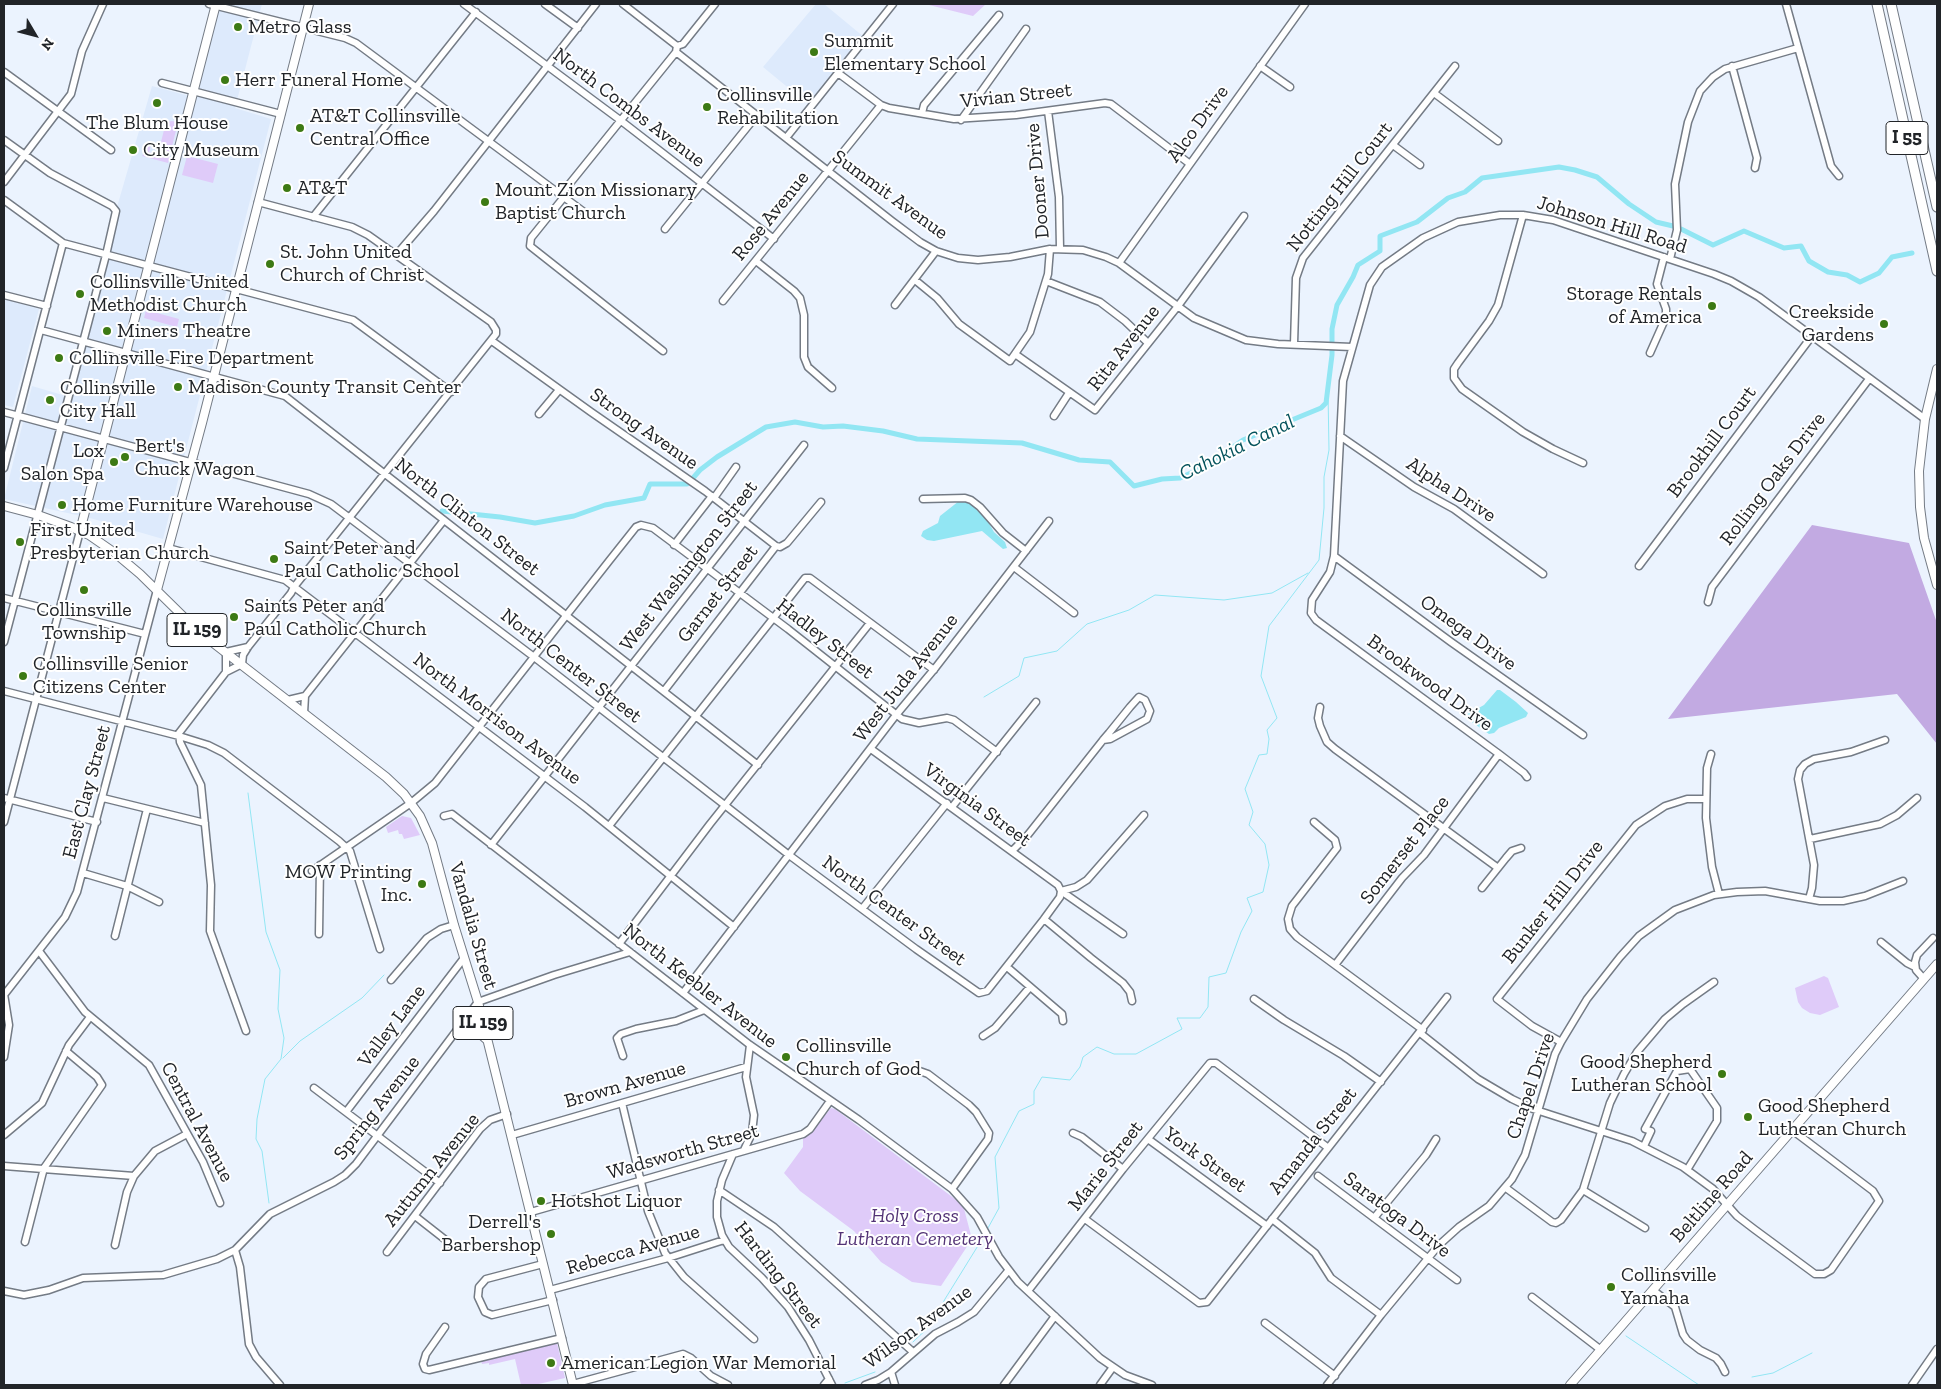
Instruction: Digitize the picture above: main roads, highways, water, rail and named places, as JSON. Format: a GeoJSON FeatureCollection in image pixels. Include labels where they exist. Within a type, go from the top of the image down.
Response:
{"type":"FeatureCollection","features":[{"type":"Feature","properties":{"kind":"highway","name":"I 55"},"geometry":{"type":"LineString","coordinates":[[1876,4],[1937,271]]}},
{"type":"Feature","properties":{"kind":"highway","name":"I 55"},"geometry":{"type":"LineString","coordinates":[[1891,4],[1937,207]]}},
{"type":"Feature","properties":{"kind":"main road"},"geometry":{"type":"LineString","coordinates":[[80,531],[194,92],[213,4]]}},
{"type":"Feature","properties":{"kind":"main road","name":"East Clay Street"},"geometry":{"type":"LineString","coordinates":[[157,590],[192,462],[309,4]]}},
{"type":"Feature","properties":{"kind":"main road"},"geometry":{"type":"LineString","coordinates":[[1937,369],[1925,419],[1920,456],[1920,507],[1927,552],[1937,585]]}},
{"type":"Feature","properties":{"kind":"main road","name":"IL 159"},"geometry":{"type":"LineString","coordinates":[[4,506],[38,515],[80,531],[115,552],[157,590]]}},
{"type":"Feature","properties":{"kind":"main road","name":"Vandalia Street"},"geometry":{"type":"LineString","coordinates":[[157,590],[198,631],[386,777],[411,803],[420,816],[429,836],[478,1002],[573,1385]]}},
{"type":"Feature","properties":{"kind":"main road","name":"Beltline Road"},"geometry":{"type":"LineString","coordinates":[[1570,1385],[1937,964]]}},
{"type":"Feature","properties":{"kind":"main road"},"geometry":{"type":"LineString","coordinates":[[455,1034],[462,1028],[469,1027],[483,1035],[488,1041]]}},
{"type":"Feature","properties":{"kind":"water"},"geometry":{"type":"Polygon","coordinates":[[[959,501],[967,501],[986,518],[994,532],[1005,542],[1007,548],[1003,549],[982,531],[934,541],[927,540],[921,536],[923,531],[938,523],[940,516],[959,501]]]}},
{"type":"Feature","properties":{"kind":"water"},"geometry":{"type":"Polygon","coordinates":[[[1497,690],[1500,690],[1528,713],[1526,717],[1489,734],[1466,718],[1466,715],[1484,705],[1497,690]]]}},
{"type":"Feature","properties":{"kind":"waterway","name":"Cahokia Canal"},"geometry":{"type":"LineString","coordinates":[[693,478],[717,457],[766,427],[795,422],[823,427],[843,426],[883,431],[917,439],[1022,443],[1079,460],[1110,462],[1134,486],[1162,479],[1180,478],[1204,467],[1243,440],[1321,408],[1326,403],[1332,355],[1332,329],[1337,305],[1358,265],[1380,251],[1380,236],[1417,222],[1448,198],[1465,192],[1482,178],[1559,167],[1575,170],[1597,177],[1629,204],[1656,222],[1673,226]]}},
{"type":"Feature","properties":{"kind":"waterway","name":"Cahokia Canal"},"geometry":{"type":"LineString","coordinates":[[1681,229],[1713,245],[1744,231],[1784,248],[1801,246],[1809,261],[1828,272],[1847,275],[1860,282],[1879,273],[1892,257],[1912,253]]}},
{"type":"Feature","properties":{"kind":"waterway"},"geometry":{"type":"LineString","coordinates":[[988,1228],[999,1208],[995,1157],[1019,1111],[1034,1104],[1034,1091],[1042,1077],[1070,1080],[1080,1067],[1083,1057],[1097,1047],[1114,1054],[1136,1054],[1182,1029],[1177,1018],[1200,1018],[1208,1007],[1209,977],[1226,973],[1241,932],[1252,911],[1247,898],[1263,892],[1269,865],[1265,844],[1249,825],[1253,812],[1245,789],[1259,755],[1267,754],[1269,739],[1267,730],[1277,718],[1261,676],[1269,626],[1319,560],[1324,508],[1324,477],[1329,450],[1328,393]]}},
{"type":"Feature","properties":{"kind":"waterway","name":"Cahokia Canal"},"geometry":{"type":"LineString","coordinates":[[442,511],[535,523],[574,516],[605,505],[644,498],[650,484],[687,484]]}},
{"type":"Feature","properties":{"kind":"waterway"},"geometry":{"type":"LineString","coordinates":[[984,697],[1019,676],[1024,658],[1057,651],[1087,624],[1129,610],[1155,595],[1224,600],[1272,593],[1308,573]]}},
{"type":"Feature","properties":{"kind":"waterway"},"geometry":{"type":"LineString","coordinates":[[248,793],[266,932],[280,970],[278,1009],[284,1038],[281,1059],[265,1079],[257,1119],[256,1139],[262,1151],[269,1203]]}},
{"type":"Feature","properties":{"kind":"waterway"},"geometry":{"type":"LineString","coordinates":[[283,1058],[300,1041],[362,998],[384,975]]}},
{"type":"Feature","properties":{"kind":"waterway"},"geometry":{"type":"LineString","coordinates":[[913,1342],[933,1323],[945,1299],[984,1236]]}},
{"type":"Feature","properties":{"kind":"waterway"},"geometry":{"type":"LineString","coordinates":[[1626,1336],[1699,1385]]}},
{"type":"Feature","properties":{"kind":"waterway"},"geometry":{"type":"LineString","coordinates":[[1752,1377],[1773,1373],[1812,1353]]}},
{"type":"Feature","properties":{"kind":"waterway"},"geometry":{"type":"LineString","coordinates":[[845,1383],[875,1372]]}},
{"type":"Feature","properties":{"kind":"place","name":"Metro Glass"},"geometry":{"type":"Point","coordinates":[238,27]}},
{"type":"Feature","properties":{"kind":"place","name":"Summit Elementary School"},"geometry":{"type":"Point","coordinates":[814,52]}},
{"type":"Feature","properties":{"kind":"place","name":"Herr Funeral Home"},"geometry":{"type":"Point","coordinates":[225,80]}},
{"type":"Feature","properties":{"kind":"place","name":"The Blum House"},"geometry":{"type":"Point","coordinates":[157,103]}},
{"type":"Feature","properties":{"kind":"place","name":"Collinsville Rehabilitation"},"geometry":{"type":"Point","coordinates":[707,107]}},
{"type":"Feature","properties":{"kind":"place","name":"AT&T Collinsville Central Office"},"geometry":{"type":"Point","coordinates":[300,128]}},
{"type":"Feature","properties":{"kind":"place","name":"City Museum"},"geometry":{"type":"Point","coordinates":[133,150]}},
{"type":"Feature","properties":{"kind":"place","name":"AT&T"},"geometry":{"type":"Point","coordinates":[287,188]}},
{"type":"Feature","properties":{"kind":"place","name":"Mount Zion Missionary Baptist Church"},"geometry":{"type":"Point","coordinates":[485,202]}},
{"type":"Feature","properties":{"kind":"place","name":"St. John United Church of Christ"},"geometry":{"type":"Point","coordinates":[270,264]}},
{"type":"Feature","properties":{"kind":"place","name":"Collinsville United Methodist Church"},"geometry":{"type":"Point","coordinates":[80,294]}},
{"type":"Feature","properties":{"kind":"place","name":"Storage Rentals of America"},"geometry":{"type":"Point","coordinates":[1712,306]}},
{"type":"Feature","properties":{"kind":"place","name":"Creekside Gardens"},"geometry":{"type":"Point","coordinates":[1884,324]}},
{"type":"Feature","properties":{"kind":"place","name":"Miners Theatre"},"geometry":{"type":"Point","coordinates":[107,331]}},
{"type":"Feature","properties":{"kind":"place","name":"Collinsville Fire Department"},"geometry":{"type":"Point","coordinates":[59,358]}},
{"type":"Feature","properties":{"kind":"place","name":"Madison County Transit Center"},"geometry":{"type":"Point","coordinates":[178,387]}},
{"type":"Feature","properties":{"kind":"place","name":"Collinsville City Hall"},"geometry":{"type":"Point","coordinates":[50,400]}},
{"type":"Feature","properties":{"kind":"place","name":"Bert's Chuck Wagon"},"geometry":{"type":"Point","coordinates":[125,457]}},
{"type":"Feature","properties":{"kind":"place","name":"Lox Salon Spa"},"geometry":{"type":"Point","coordinates":[114,462]}},
{"type":"Feature","properties":{"kind":"place","name":"Home Furniture Warehouse"},"geometry":{"type":"Point","coordinates":[62,505]}},
{"type":"Feature","properties":{"kind":"place","name":"First United Presbyterian Church"},"geometry":{"type":"Point","coordinates":[20,542]}},
{"type":"Feature","properties":{"kind":"place","name":"Saint Peter and Paul Catholic School"},"geometry":{"type":"Point","coordinates":[274,559]}},
{"type":"Feature","properties":{"kind":"place","name":"Collinsville Township"},"geometry":{"type":"Point","coordinates":[84,590]}},
{"type":"Feature","properties":{"kind":"place","name":"Saints Peter and Paul Catholic Church"},"geometry":{"type":"Point","coordinates":[234,617]}},
{"type":"Feature","properties":{"kind":"place","name":"Collinsville Senior Citizens Center"},"geometry":{"type":"Point","coordinates":[23,676]}},
{"type":"Feature","properties":{"kind":"place","name":"MOW Printing Inc."},"geometry":{"type":"Point","coordinates":[422,884]}},
{"type":"Feature","properties":{"kind":"place","name":"Collinsville Church of God"},"geometry":{"type":"Point","coordinates":[786,1057]}},
{"type":"Feature","properties":{"kind":"place","name":"Good Shepherd Lutheran School"},"geometry":{"type":"Point","coordinates":[1722,1074]}},
{"type":"Feature","properties":{"kind":"place","name":"Good Shepherd Lutheran Church"},"geometry":{"type":"Point","coordinates":[1748,1117]}},
{"type":"Feature","properties":{"kind":"place","name":"Hotshot Liquor"},"geometry":{"type":"Point","coordinates":[541,1201]}},
{"type":"Feature","properties":{"kind":"place","name":"Derrell's Barbershop"},"geometry":{"type":"Point","coordinates":[551,1234]}},
{"type":"Feature","properties":{"kind":"place","name":"Collinsville Yamaha"},"geometry":{"type":"Point","coordinates":[1611,1287]}},
{"type":"Feature","properties":{"kind":"place","name":"American Legion War Memorial"},"geometry":{"type":"Point","coordinates":[551,1363]}},
{"type":"Feature","properties":{"kind":"park label","name":"Holy Cross Lutheran Cemetery"},"geometry":{"type":"Point","coordinates":[915,1228]}}]}
